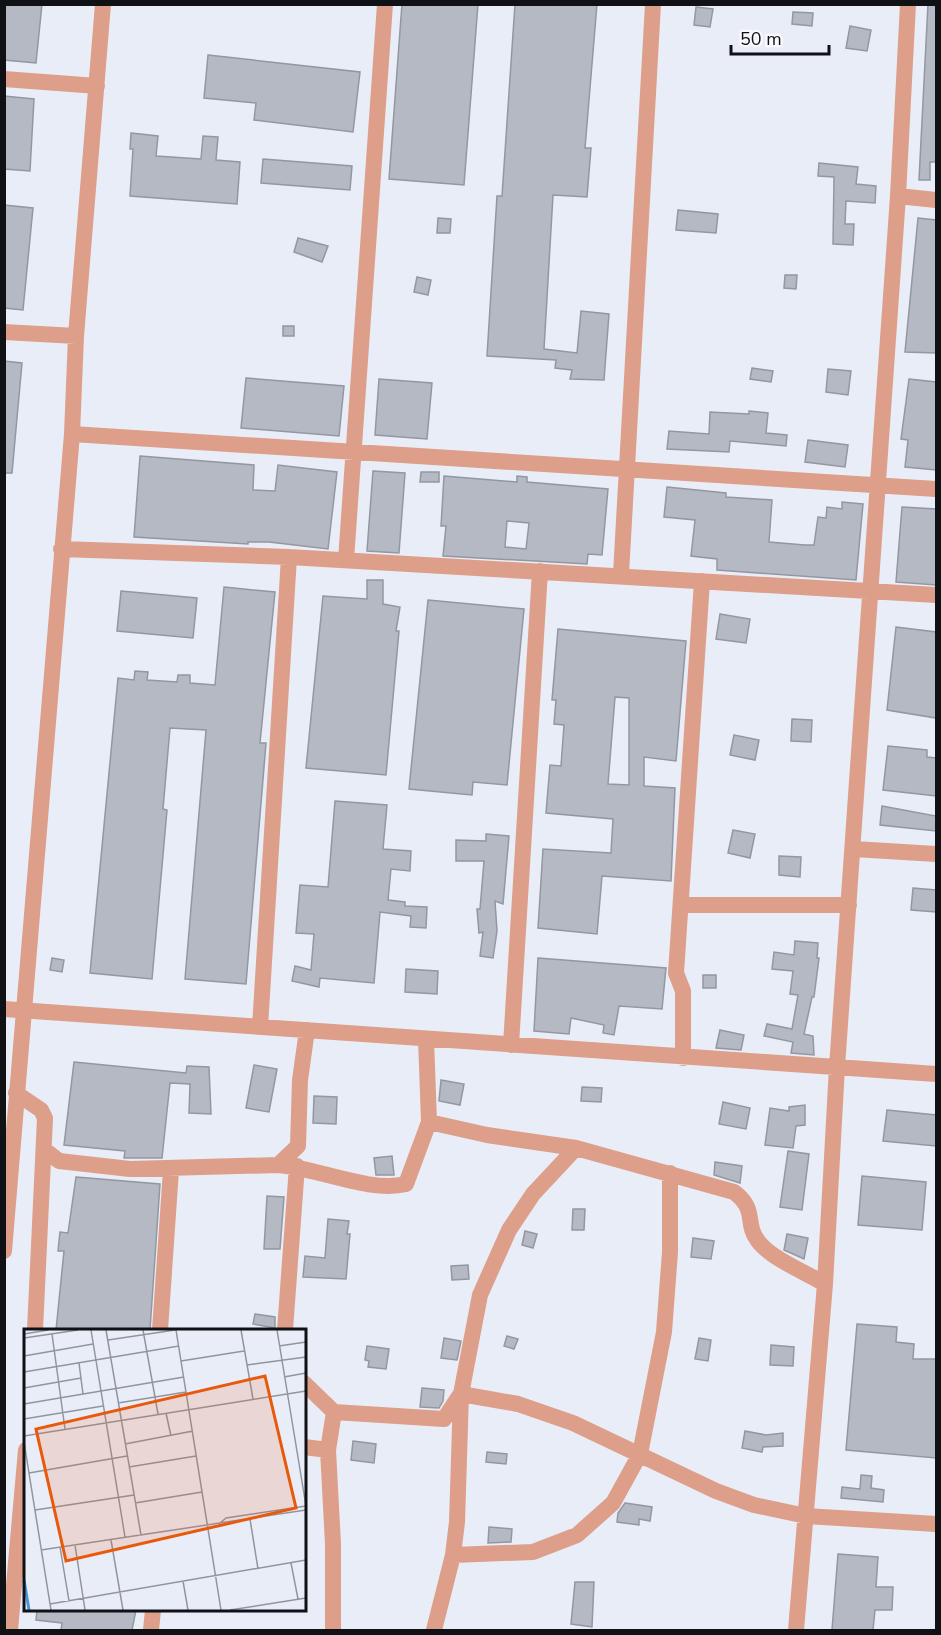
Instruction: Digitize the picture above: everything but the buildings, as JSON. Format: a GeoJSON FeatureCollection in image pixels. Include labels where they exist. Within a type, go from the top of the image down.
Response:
{"type":"FeatureCollection","features":[{"type":"Feature","properties":{"kind":"street"},"geometry":{"type":"LineString","coordinates":[[4,1251],[72,434],[76,336],[103,4]]}},
{"type":"Feature","properties":{"kind":"street"},"geometry":{"type":"LineString","coordinates":[[346,560],[385,4]]}},
{"type":"Feature","properties":{"kind":"street"},"geometry":{"type":"LineString","coordinates":[[621,574],[653,4]]}},
{"type":"Feature","properties":{"kind":"street"},"geometry":{"type":"LineString","coordinates":[[796,1630],[825,1284],[837,1067],[898,196],[908,4]]}},
{"type":"Feature","properties":{"kind":"street"},"geometry":{"type":"LineString","coordinates":[[4,79],[97,86]]}},
{"type":"Feature","properties":{"kind":"street"},"geometry":{"type":"LineString","coordinates":[[898,196],[936,200]]}},
{"type":"Feature","properties":{"kind":"street"},"geometry":{"type":"LineString","coordinates":[[4,332],[76,336]]}},
{"type":"Feature","properties":{"kind":"street"},"geometry":{"type":"LineString","coordinates":[[72,434],[936,489]]}},
{"type":"Feature","properties":{"kind":"street"},"geometry":{"type":"LineString","coordinates":[[61,549],[289,557],[621,574],[936,595]]}},
{"type":"Feature","properties":{"kind":"street"},"geometry":{"type":"LineString","coordinates":[[260,1027],[289,557]]}},
{"type":"Feature","properties":{"kind":"street"},"geometry":{"type":"LineString","coordinates":[[511,1045],[540,571]]}},
{"type":"Feature","properties":{"kind":"street"},"geometry":{"type":"LineString","coordinates":[[683,1058],[683,991],[676,973],[702,580]]}},
{"type":"Feature","properties":{"kind":"street"},"geometry":{"type":"LineString","coordinates":[[854,849],[936,854]]}},
{"type":"Feature","properties":{"kind":"street"},"geometry":{"type":"LineString","coordinates":[[682,905],[849,906]]}},
{"type":"Feature","properties":{"kind":"street"},"geometry":{"type":"LineString","coordinates":[[4,1008],[683,1058],[936,1074]]}},
{"type":"Feature","properties":{"kind":"street"},"geometry":{"type":"LineString","coordinates":[[278,1165],[298,1146],[300,1080],[307,1030]]}},
{"type":"Feature","properties":{"kind":"street"},"geometry":{"type":"LineString","coordinates":[[45,1150],[59,1161],[130,1169],[297,1166],[390,1188],[406,1184],[429,1122],[426,1039]]}},
{"type":"Feature","properties":{"kind":"street"},"geometry":{"type":"LineString","coordinates":[[16,1094],[41,1110],[45,1118],[35,1329]]}},
{"type":"Feature","properties":{"kind":"street"},"geometry":{"type":"LineString","coordinates":[[429,1122],[487,1136],[576,1148],[734,1192],[746,1201],[757,1240],[767,1250],[825,1284]]}},
{"type":"Feature","properties":{"kind":"street"},"geometry":{"type":"LineString","coordinates":[[434,1630],[453,1555],[457,1522],[461,1394],[480,1295],[509,1230],[533,1194],[576,1148]]}},
{"type":"Feature","properties":{"kind":"street"},"geometry":{"type":"LineString","coordinates":[[285,1329],[297,1166]]}},
{"type":"Feature","properties":{"kind":"street"},"geometry":{"type":"LineString","coordinates":[[160,1329],[171,1170]]}},
{"type":"Feature","properties":{"kind":"street"},"geometry":{"type":"LineString","coordinates":[[453,1555],[533,1552],[577,1535],[614,1503],[640,1454],[668,1300],[669,1173]]}},
{"type":"Feature","properties":{"kind":"street"},"geometry":{"type":"LineString","coordinates":[[306,1385],[334,1412],[444,1419],[461,1394]]}},
{"type":"Feature","properties":{"kind":"street"},"geometry":{"type":"LineString","coordinates":[[461,1394],[518,1404],[573,1423],[716,1491],[754,1505],[806,1516],[936,1524]]}},
{"type":"Feature","properties":{"kind":"street"},"geometry":{"type":"LineString","coordinates":[[333,1630],[333,1544],[328,1450],[334,1412]]}},
{"type":"Feature","properties":{"kind":"street"},"geometry":{"type":"LineString","coordinates":[[306,1447],[328,1450]]}},
{"type":"Feature","properties":{"kind":"street"},"geometry":{"type":"LineString","coordinates":[[10,1630],[24,1472]]}},
{"type":"Feature","properties":{"kind":"street"},"geometry":{"type":"LineString","coordinates":[[151,1630],[153,1611]]}}]}
